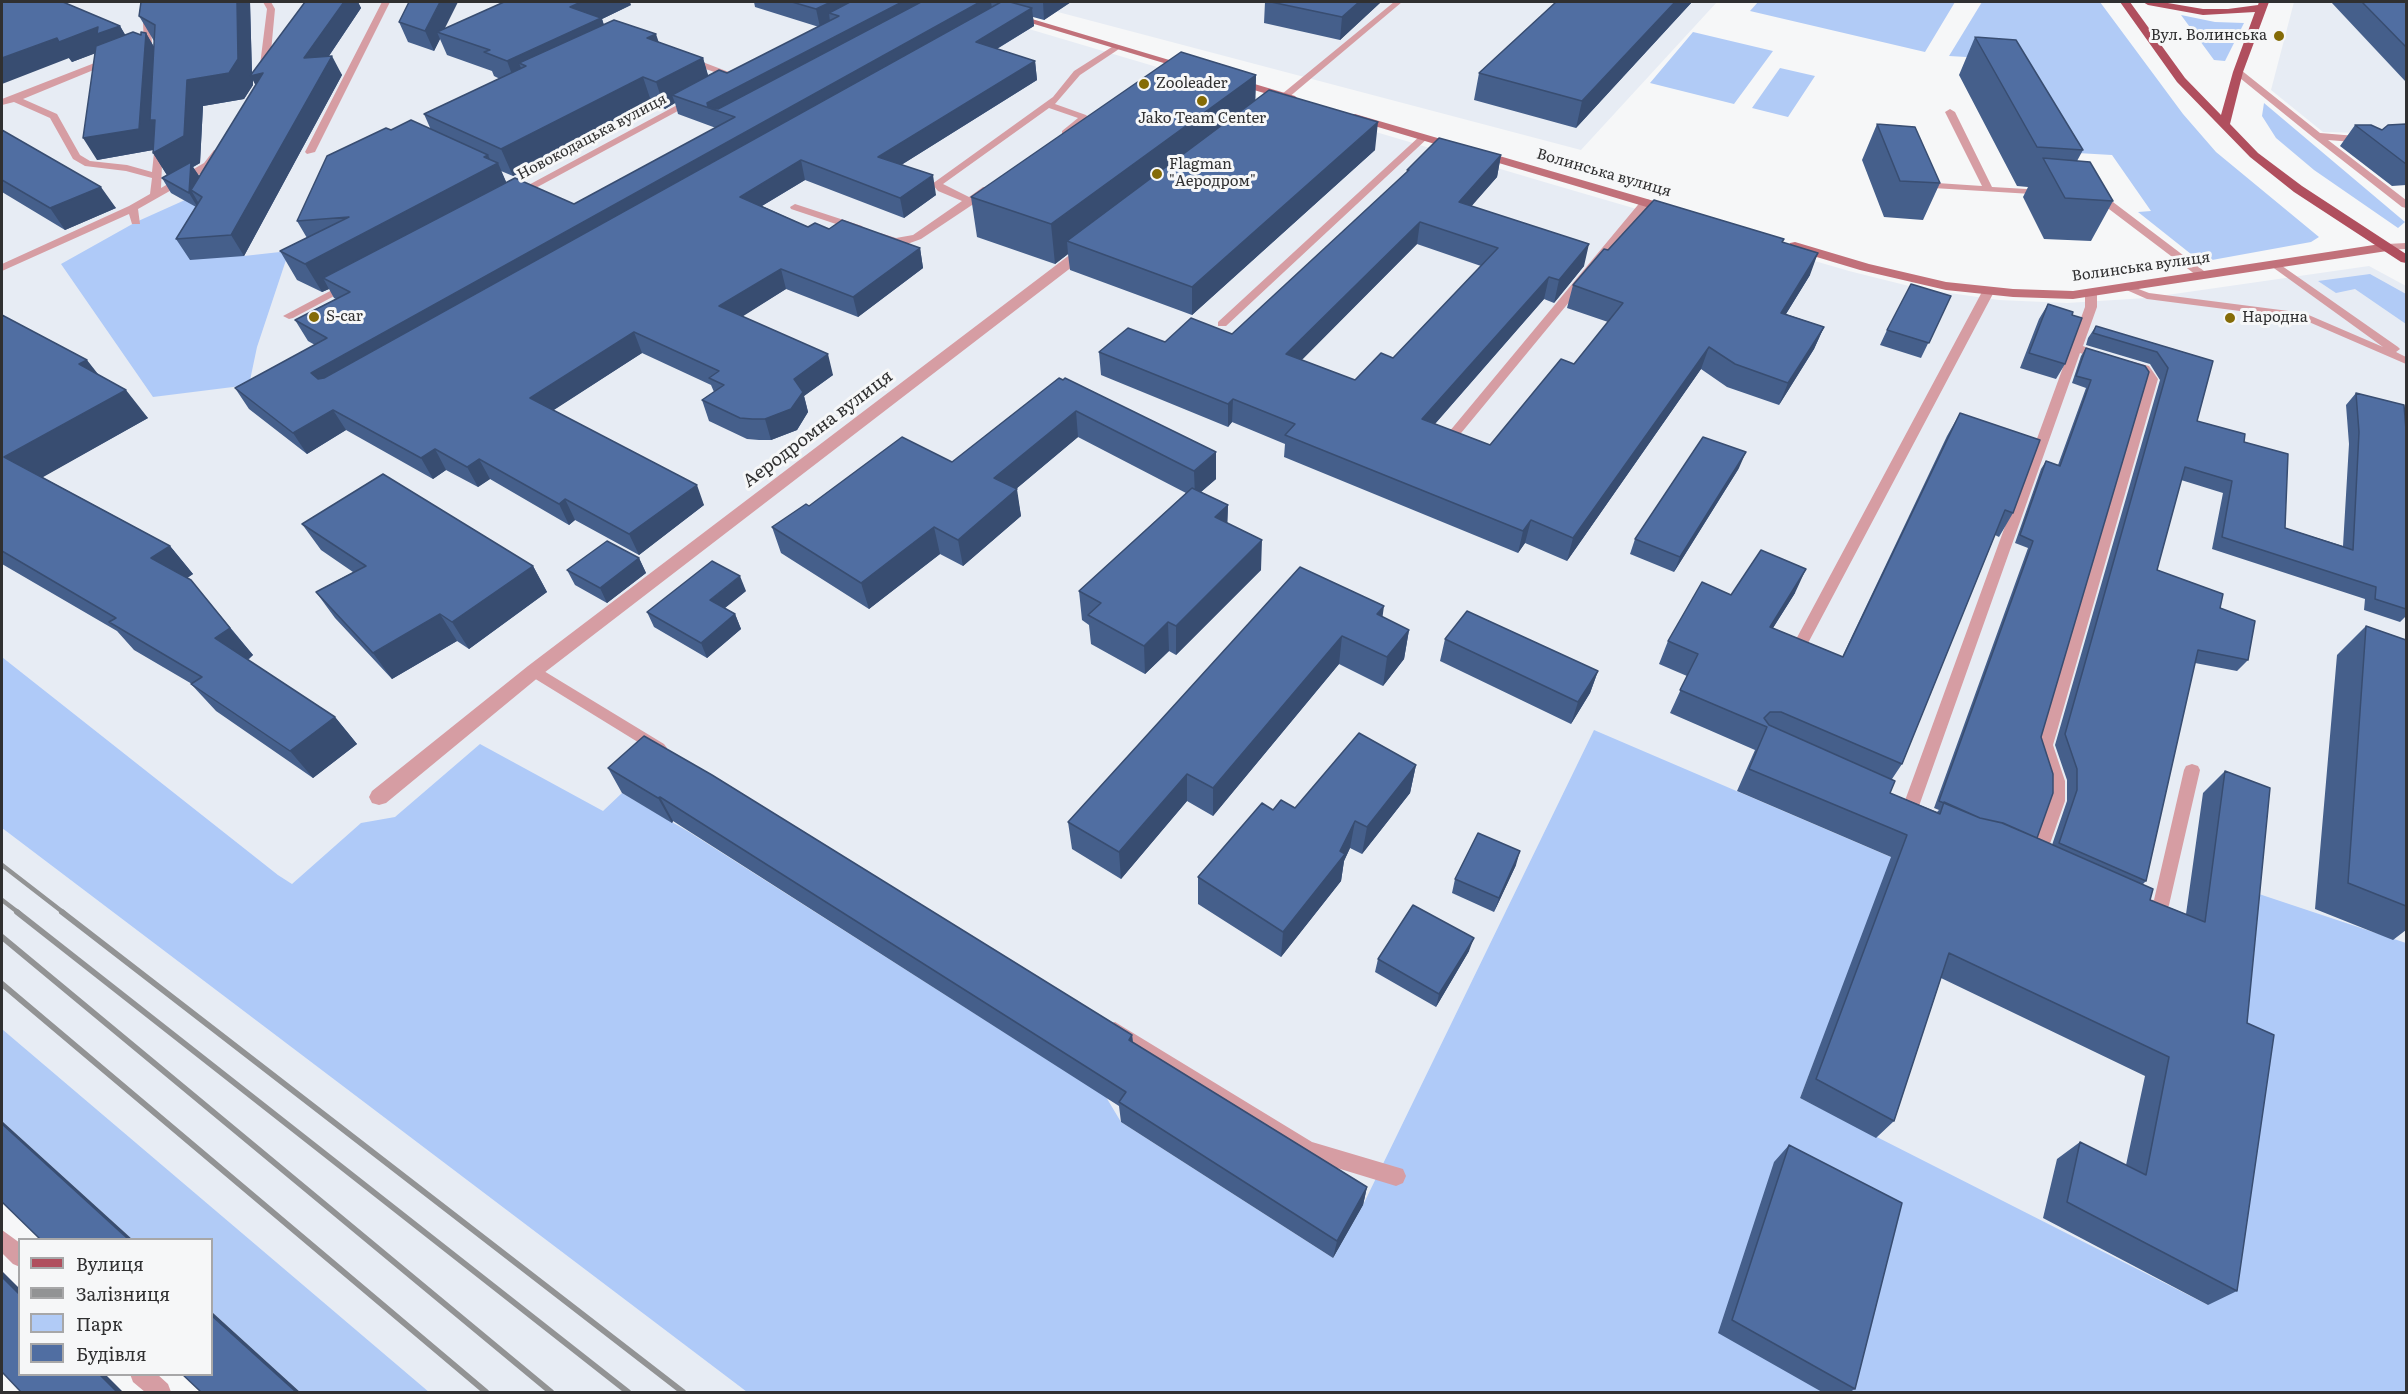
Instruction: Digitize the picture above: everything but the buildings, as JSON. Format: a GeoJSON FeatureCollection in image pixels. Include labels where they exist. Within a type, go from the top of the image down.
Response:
{"type":"FeatureCollection","features":[{"type":"Feature","properties":{"kind":"main road"},"geometry":{"type":"LineString","coordinates":[[2125,2],[2181,80],[2254,155],[2298,189],[2406,259]]}},
{"type":"Feature","properties":{"kind":"main road"},"geometry":{"type":"LineString","coordinates":[[2148,2],[2203,12],[2228,12],[2263,5]]}},
{"type":"Feature","properties":{"kind":"main road"},"geometry":{"type":"LineString","coordinates":[[2224,126],[2238,72],[2263,5]]}},
{"type":"Feature","properties":{"kind":"street"},"geometry":{"type":"LineString","coordinates":[[966,2],[1305,102]]}},
{"type":"Feature","properties":{"kind":"street"},"geometry":{"type":"LineString","coordinates":[[1272,107],[1285,96]]}},
{"type":"Feature","properties":{"kind":"street","name":"Волинська вулиця"},"geometry":{"type":"LineString","coordinates":[[1337,111],[1691,216]]}},
{"type":"Feature","properties":{"kind":"street","name":"Аеродромна вулиця"},"geometry":{"type":"LineString","coordinates":[[379,797],[534,671],[1099,239]]}},
{"type":"Feature","properties":{"kind":"street","name":"Волинська вулиця"},"geometry":{"type":"LineString","coordinates":[[1780,242],[1946,286],[2073,295],[2387,247]]}},
{"type":"Feature","properties":{"kind":"lane"},"geometry":{"type":"LineString","coordinates":[[146,2],[152,46]]}},
{"type":"Feature","properties":{"kind":"lane"},"geometry":{"type":"LineString","coordinates":[[264,80],[271,9],[267,2]]}},
{"type":"Feature","properties":{"kind":"lane"},"geometry":{"type":"LineString","coordinates":[[310,152],[386,2]]}},
{"type":"Feature","properties":{"kind":"lane"},"geometry":{"type":"LineString","coordinates":[[1285,96],[1398,2]]}},
{"type":"Feature","properties":{"kind":"lane"},"geometry":{"type":"LineString","coordinates":[[986,23],[1004,13]]}},
{"type":"Feature","properties":{"kind":"lane"},"geometry":{"type":"LineString","coordinates":[[138,40],[152,46]]}},
{"type":"Feature","properties":{"kind":"lane"},"geometry":{"type":"LineString","coordinates":[[128,53],[152,46]]}},
{"type":"Feature","properties":{"kind":"lane"},"geometry":{"type":"LineString","coordinates":[[971,201],[942,189],[937,184],[1056,99],[1077,73],[1118,46]]}},
{"type":"Feature","properties":{"kind":"lane"},"geometry":{"type":"LineString","coordinates":[[674,56],[737,77]]}},
{"type":"Feature","properties":{"kind":"lane"},"geometry":{"type":"LineString","coordinates":[[2,102],[15,99],[117,57]]}},
{"type":"Feature","properties":{"kind":"lane"},"geometry":{"type":"LineString","coordinates":[[726,82],[747,71]]}},
{"type":"Feature","properties":{"kind":"lane"},"geometry":{"type":"LineString","coordinates":[[2238,72],[2406,205]]}},
{"type":"Feature","properties":{"kind":"lane","name":"Новокодацька вулиця"},"geometry":{"type":"LineString","coordinates":[[506,200],[521,187],[705,94]]}},
{"type":"Feature","properties":{"kind":"lane"},"geometry":{"type":"LineString","coordinates":[[15,99],[54,116],[76,157],[88,164],[127,168],[158,177]]}},
{"type":"Feature","properties":{"kind":"lane"},"geometry":{"type":"LineString","coordinates":[[1048,105],[1083,117],[1080,122],[1053,142]]}},
{"type":"Feature","properties":{"kind":"lane"},"geometry":{"type":"LineString","coordinates":[[1950,112],[1989,190]]}},
{"type":"Feature","properties":{"kind":"lane"},"geometry":{"type":"LineString","coordinates":[[155,195],[160,135]]}},
{"type":"Feature","properties":{"kind":"lane"},"geometry":{"type":"LineString","coordinates":[[2317,136],[2376,139]]}},
{"type":"Feature","properties":{"kind":"lane"},"geometry":{"type":"LineString","coordinates":[[1222,324],[1425,137]]}},
{"type":"Feature","properties":{"kind":"lane"},"geometry":{"type":"LineString","coordinates":[[2356,139],[2366,146]]}},
{"type":"Feature","properties":{"kind":"lane"},"geometry":{"type":"LineString","coordinates":[[2,268],[133,208],[208,165],[220,146]]}},
{"type":"Feature","properties":{"kind":"lane"},"geometry":{"type":"LineString","coordinates":[[795,207],[895,241],[906,241],[929,231],[999,181]]}},
{"type":"Feature","properties":{"kind":"lane"},"geometry":{"type":"LineString","coordinates":[[1937,186],[2055,194]]}},
{"type":"Feature","properties":{"kind":"lane"},"geometry":{"type":"LineString","coordinates":[[2093,194],[2204,276]]}},
{"type":"Feature","properties":{"kind":"lane"},"geometry":{"type":"LineString","coordinates":[[1453,435],[1646,202]]}},
{"type":"Feature","properties":{"kind":"lane"},"geometry":{"type":"LineString","coordinates":[[133,208],[136,222]]}},
{"type":"Feature","properties":{"kind":"lane"},"geometry":{"type":"LineString","coordinates":[[2387,247],[2406,246]]}},
{"type":"Feature","properties":{"kind":"lane"},"geometry":{"type":"LineString","coordinates":[[2275,264],[2406,359]]}},
{"type":"Feature","properties":{"kind":"lane"},"geometry":{"type":"LineString","coordinates":[[289,316],[361,278]]}},
{"type":"Feature","properties":{"kind":"lane"},"geometry":{"type":"LineString","coordinates":[[2128,288],[2147,296],[2304,316],[2406,359]]}},
{"type":"Feature","properties":{"kind":"lane"},"geometry":{"type":"LineString","coordinates":[[1800,645],[1989,290]]}},
{"type":"Feature","properties":{"kind":"lane"},"geometry":{"type":"LineString","coordinates":[[1911,806],[2091,307],[2091,292]]}},
{"type":"Feature","properties":{"kind":"lane"},"geometry":{"type":"LineString","coordinates":[[2018,850],[2042,860],[2057,801],[2058,781],[2045,745],[2152,379],[2145,369],[2076,348]]}},
{"type":"Feature","properties":{"kind":"lane"},"geometry":{"type":"LineString","coordinates":[[534,671],[678,760]]}},
{"type":"Feature","properties":{"kind":"lane"},"geometry":{"type":"LineString","coordinates":[[2129,899],[2147,907],[2156,908],[2161,905],[2192,770]]}},
{"type":"Feature","properties":{"kind":"lane"},"geometry":{"type":"LineString","coordinates":[[1105,1024],[1308,1149],[1396,1176]]}},
{"type":"Feature","properties":{"kind":"lane"},"geometry":{"type":"LineString","coordinates":[[2,1240],[18,1255]]}},
{"type":"Feature","properties":{"kind":"lane"},"geometry":{"type":"LineString","coordinates":[[143,1376],[160,1392]]}},
{"type":"Feature","properties":{"kind":"shaded area"},"geometry":{"type":"Polygon","coordinates":[[[2,2],[938,2],[1551,184],[1849,271],[1921,289],[1999,300],[2067,303],[2146,298],[2369,266],[2406,286],[2406,1392],[1042,1392],[278,875],[2,657],[2,2]]]}},
{"type":"Feature","properties":{"kind":"shaded area"},"geometry":{"type":"Polygon","coordinates":[[[1020,2],[1717,2],[1581,150],[1020,2]]]}},
{"type":"Feature","properties":{"kind":"shaded area"},"geometry":{"type":"Polygon","coordinates":[[[2294,2],[2406,2],[2406,134],[2323,132],[2271,90],[2294,2]]]}},
{"type":"Feature","properties":{"kind":"shaded area"},"geometry":{"type":"Polygon","coordinates":[[[185,200],[200,209],[244,256],[289,251],[257,347],[249,385],[153,397],[61,264],[136,222],[185,200]]]}},
{"type":"Feature","properties":{"kind":"shaded area"},"geometry":{"type":"Polygon","coordinates":[[[2,657],[292,884],[361,823],[395,817],[480,744],[603,811],[622,793],[689,832],[1106,1097],[1121,1122],[1333,1258],[1363,1205],[1594,730],[1893,858],[1800,1098],[2208,1305],[2238,887],[2406,943],[2406,1392],[747,1392],[2,828],[2,657]]]}},
{"type":"Feature","properties":{"kind":"shaded area"},"geometry":{"type":"Polygon","coordinates":[[[2,828],[747,1392],[429,1392],[2,1029],[2,828]]]}},
{"type":"Feature","properties":{"kind":"green space"},"geometry":{"type":"Polygon","coordinates":[[[1758,2],[1955,2],[1925,52],[1750,11],[1758,2]]]}},
{"type":"Feature","properties":{"kind":"green space"},"geometry":{"type":"Polygon","coordinates":[[[1982,2],[2100,2],[2183,114],[2216,152],[2319,237],[2311,242],[2201,262],[2138,212],[2151,211],[2112,155],[2077,153],[2017,60],[1949,56],[1982,2]]]}},
{"type":"Feature","properties":{"kind":"green space"},"geometry":{"type":"Polygon","coordinates":[[[2181,15],[2215,22],[2244,23],[2225,61],[2214,60],[2181,15]]]}},
{"type":"Feature","properties":{"kind":"green space"},"geometry":{"type":"Polygon","coordinates":[[[1693,32],[1773,51],[1734,104],[1650,83],[1693,32]]]}},
{"type":"Feature","properties":{"kind":"green space"},"geometry":{"type":"Polygon","coordinates":[[[1780,68],[1815,76],[1788,117],[1752,108],[1780,68]]]}},
{"type":"Feature","properties":{"kind":"green space"},"geometry":{"type":"Polygon","coordinates":[[[2264,103],[2405,222],[2398,228],[2314,170],[2276,138],[2262,116],[2264,103]]]}},
{"type":"Feature","properties":{"kind":"green space"},"geometry":{"type":"Polygon","coordinates":[[[2370,274],[2406,294],[2406,324],[2355,289],[2336,293],[2318,281],[2370,274]]]}},
{"type":"Feature","properties":{"kind":"green space"},"geometry":{"type":"Polygon","coordinates":[[[2,1029],[429,1392],[300,1392],[213,1313],[213,1238],[131,1238],[2,1121],[2,1029]]]}},
{"type":"Feature","properties":{"kind":"railway"},"geometry":{"type":"LineString","coordinates":[[2,865],[64,913]]}},
{"type":"Feature","properties":{"kind":"railway"},"geometry":{"type":"LineString","coordinates":[[2,900],[19,913]]}},
{"type":"Feature","properties":{"kind":"railway"},"geometry":{"type":"LineString","coordinates":[[17,912],[628,1392]]}},
{"type":"Feature","properties":{"kind":"railway"},"geometry":{"type":"LineString","coordinates":[[62,912],[683,1392]]}},
{"type":"Feature","properties":{"kind":"railway"},"geometry":{"type":"LineString","coordinates":[[2,937],[551,1392]]}},
{"type":"Feature","properties":{"kind":"railway"},"geometry":{"type":"LineString","coordinates":[[2,984],[486,1392]]}},
{"type":"Feature","properties":{"kind":"place","name":"Вул. Волинська"},"geometry":{"type":"Point","coordinates":[2279,36]}},
{"type":"Feature","properties":{"kind":"place","name":"Zooleader"},"geometry":{"type":"Point","coordinates":[1144,84]}},
{"type":"Feature","properties":{"kind":"place","name":"Jako Team Center"},"geometry":{"type":"Point","coordinates":[1202,101]}},
{"type":"Feature","properties":{"kind":"place","name":"Flagman \"Аеродром\""},"geometry":{"type":"Point","coordinates":[1157,174]}},
{"type":"Feature","properties":{"kind":"place","name":"S-car"},"geometry":{"type":"Point","coordinates":[314,317]}},
{"type":"Feature","properties":{"kind":"place","name":"Народна"},"geometry":{"type":"Point","coordinates":[2230,318]}}]}
